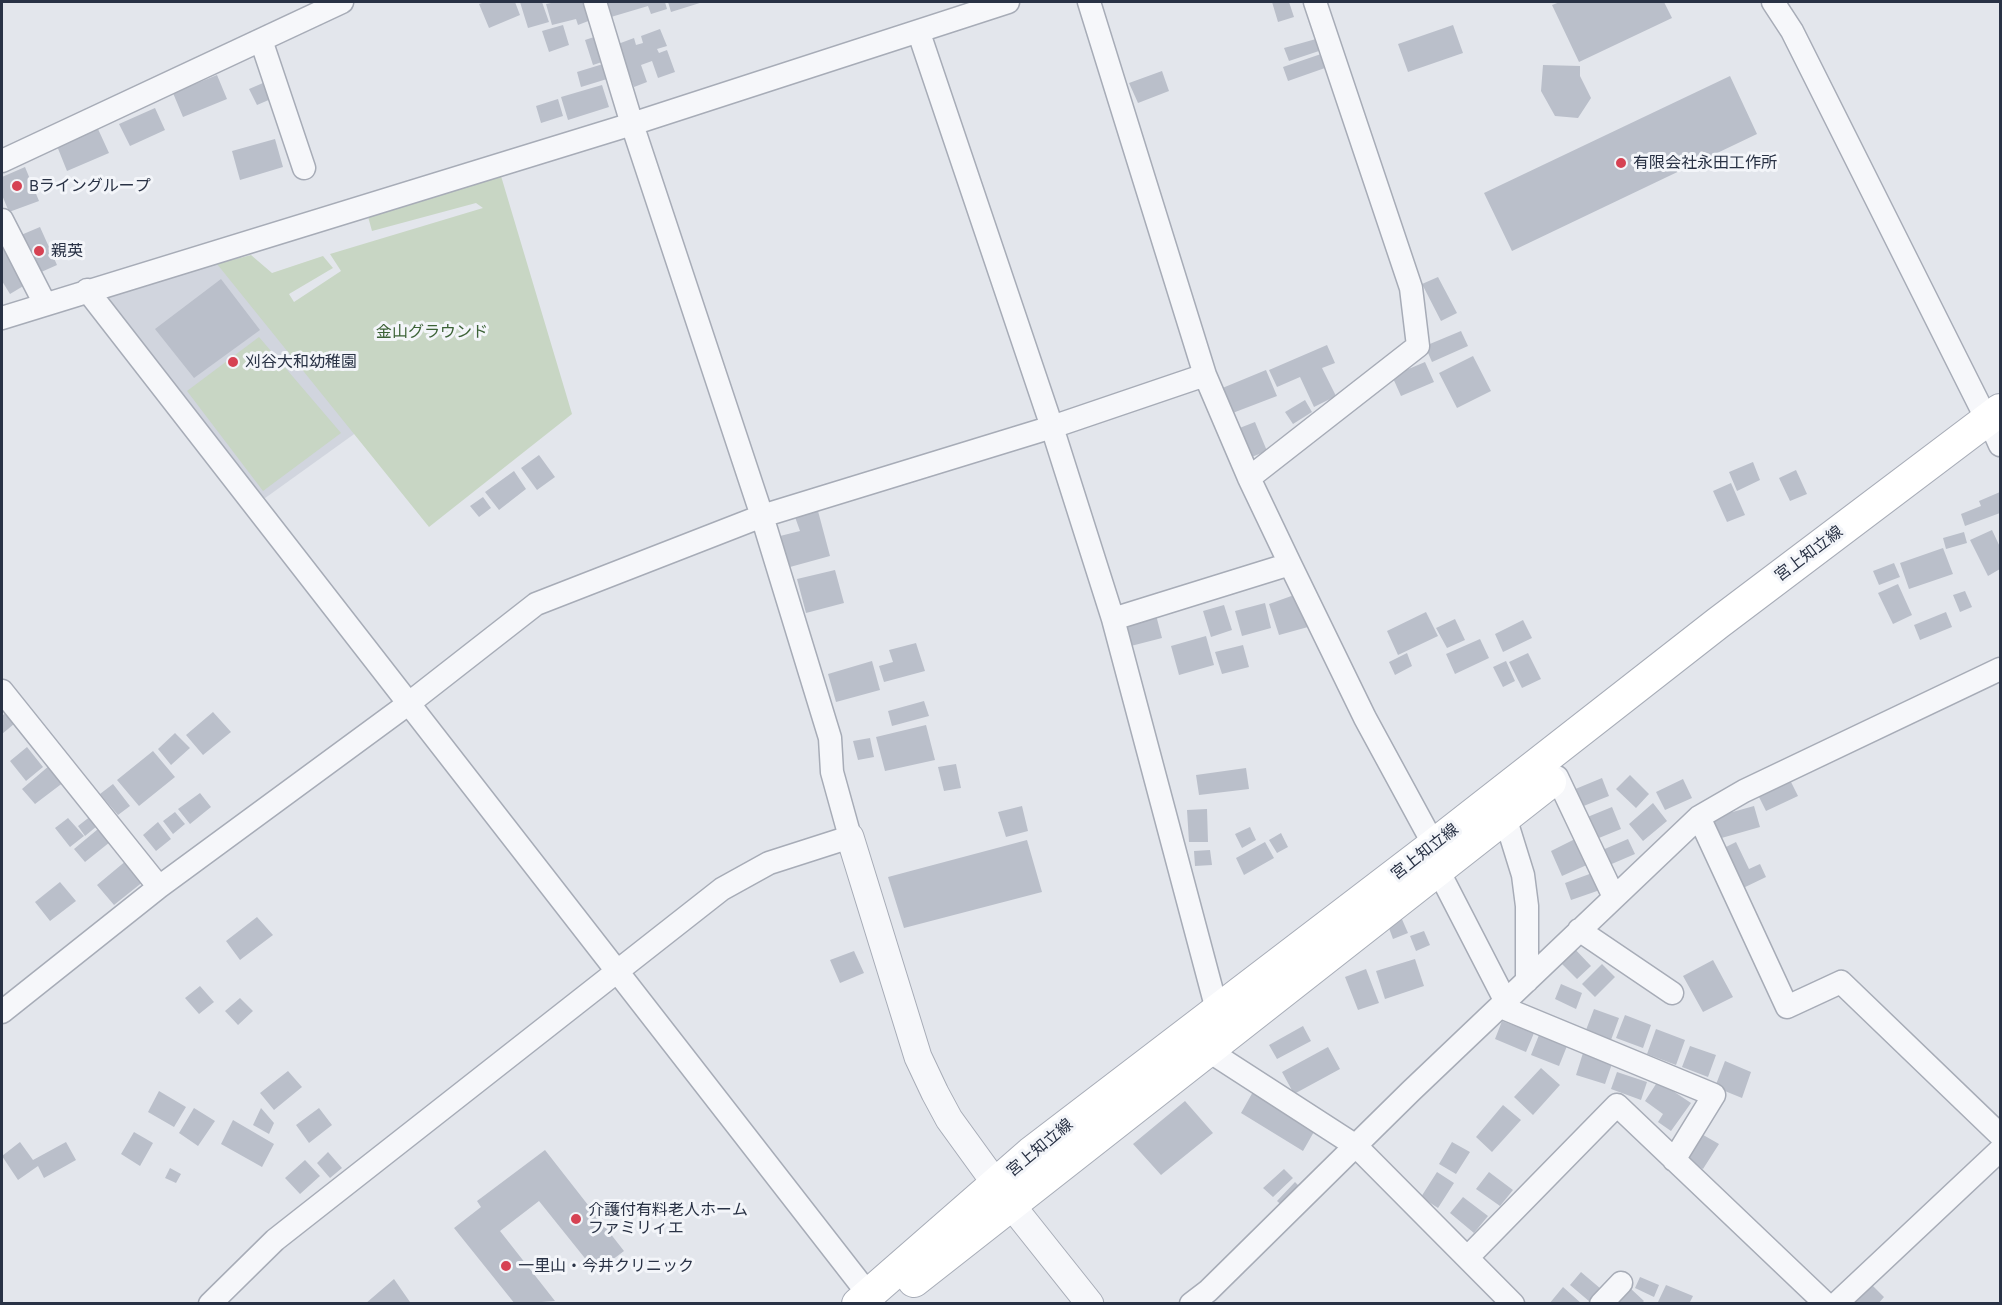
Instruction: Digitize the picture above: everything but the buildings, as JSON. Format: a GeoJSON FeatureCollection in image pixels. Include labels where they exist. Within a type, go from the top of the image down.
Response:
{"type":"FeatureCollection","features":[{"type":"Feature","properties":{"kind":"main road","name":"宮上知立線"},"geometry":{"type":"LineString","coordinates":[[1005,1195],[1031,1153],[1217,1010],[1436,858],[1505,817],[1997,428]]}},
{"type":"Feature","properties":{"kind":"main road","name":"宮上知立線"},"geometry":{"type":"LineString","coordinates":[[870,1301],[1005,1195],[1209,1051],[1436,858],[1727,616],[1997,428]]}},
{"type":"Feature","properties":{"kind":"street"},"geometry":{"type":"LineString","coordinates":[[2,161],[342,2]]}},
{"type":"Feature","properties":{"kind":"street"},"geometry":{"type":"LineString","coordinates":[[596,2],[632,124],[762,516],[830,738],[832,772],[918,1057],[949,1119],[1090,1304]]}},
{"type":"Feature","properties":{"kind":"street"},"geometry":{"type":"LineString","coordinates":[[2,318],[632,124],[919,33],[1008,2]]}},
{"type":"Feature","properties":{"kind":"street"},"geometry":{"type":"LineString","coordinates":[[1089,2],[1205,375],[1249,478],[1365,718],[1436,858],[1504,1004],[1714,1095],[1674,1160]]}},
{"type":"Feature","properties":{"kind":"street"},"geometry":{"type":"LineString","coordinates":[[1249,478],[1418,346],[1411,288],[1315,2]]}},
{"type":"Feature","properties":{"kind":"street"},"geometry":{"type":"LineString","coordinates":[[1773,2],[1814,74],[1997,428]]}},
{"type":"Feature","properties":{"kind":"street"},"geometry":{"type":"LineString","coordinates":[[919,33],[1052,427],[1113,619],[1217,1010]]}},
{"type":"Feature","properties":{"kind":"street"},"geometry":{"type":"LineString","coordinates":[[261,40],[304,168]]}},
{"type":"Feature","properties":{"kind":"street"},"geometry":{"type":"LineString","coordinates":[[2,220],[45,304]]}},
{"type":"Feature","properties":{"kind":"street"},"geometry":{"type":"LineString","coordinates":[[87,290],[870,1301]]}},
{"type":"Feature","properties":{"kind":"street"},"geometry":{"type":"LineString","coordinates":[[2,1012],[159,887],[408,704],[536,604],[762,516],[1052,427],[1205,375]]}},
{"type":"Feature","properties":{"kind":"street"},"geometry":{"type":"LineString","coordinates":[[1113,619],[1290,564]]}},
{"type":"Feature","properties":{"kind":"street"},"geometry":{"type":"LineString","coordinates":[[1191,1304],[1208,1291],[1579,930],[1699,817],[1744,791],[2001,669]]}},
{"type":"Feature","properties":{"kind":"street"},"geometry":{"type":"LineString","coordinates":[[2,692],[159,887]]}},
{"type":"Feature","properties":{"kind":"street"},"geometry":{"type":"LineString","coordinates":[[1557,777],[1614,897]]}},
{"type":"Feature","properties":{"kind":"street"},"geometry":{"type":"LineString","coordinates":[[1505,817],[1523,875],[1527,906],[1527,981]]}},
{"type":"Feature","properties":{"kind":"street"},"geometry":{"type":"LineString","coordinates":[[1699,817],[1787,1007],[1841,982],[2001,1135]]}},
{"type":"Feature","properties":{"kind":"street"},"geometry":{"type":"LineString","coordinates":[[210,1304],[275,1240],[722,889],[769,863],[850,837]]}},
{"type":"Feature","properties":{"kind":"street"},"geometry":{"type":"LineString","coordinates":[[1579,930],[1672,993]]}},
{"type":"Feature","properties":{"kind":"street"},"geometry":{"type":"LineString","coordinates":[[1209,1051],[1356,1146],[1513,1304]]}},
{"type":"Feature","properties":{"kind":"street"},"geometry":{"type":"LineString","coordinates":[[1468,1257],[1617,1106],[1826,1304]]}},
{"type":"Feature","properties":{"kind":"street"},"geometry":{"type":"LineString","coordinates":[[1836,1304],[2001,1149]]}},
{"type":"Feature","properties":{"kind":"street"},"geometry":{"type":"LineString","coordinates":[[1601,1304],[1621,1283]]}},
{"type":"Feature","properties":{"kind":"shaded area","name":"刈谷大和幼稚園"},"geometry":{"type":"Polygon","coordinates":[[[237,251],[357,432],[261,501],[101,293],[237,251]]]}},
{"type":"Feature","properties":{"kind":"green space","name":"金山グラウンド"},"geometry":{"type":"Polygon","coordinates":[[[501,176],[572,414],[429,527],[217,264],[251,255],[272,273],[323,256],[333,268],[289,294],[294,302],[341,271],[330,254],[483,208],[476,203],[372,231],[367,213],[501,176]]]}},
{"type":"Feature","properties":{"kind":"green space"},"geometry":{"type":"Polygon","coordinates":[[[259,337],[341,433],[263,491],[187,391],[259,337]]]}},
{"type":"Feature","properties":{"kind":"place","name":"有限会社永田工作所"},"geometry":{"type":"Point","coordinates":[1621,163]}},
{"type":"Feature","properties":{"kind":"place","name":"Bライングループ"},"geometry":{"type":"Point","coordinates":[17,186]}},
{"type":"Feature","properties":{"kind":"place","name":"親英"},"geometry":{"type":"Point","coordinates":[39,251]}},
{"type":"Feature","properties":{"kind":"place","name":"刈谷大和幼稚園"},"geometry":{"type":"Point","coordinates":[233,362]}},
{"type":"Feature","properties":{"kind":"place","name":"介護付有料老人ホーム ファミリィエ"},"geometry":{"type":"Point","coordinates":[576,1219]}},
{"type":"Feature","properties":{"kind":"place","name":"一里山・今井クリニック"},"geometry":{"type":"Point","coordinates":[506,1266]}}]}
